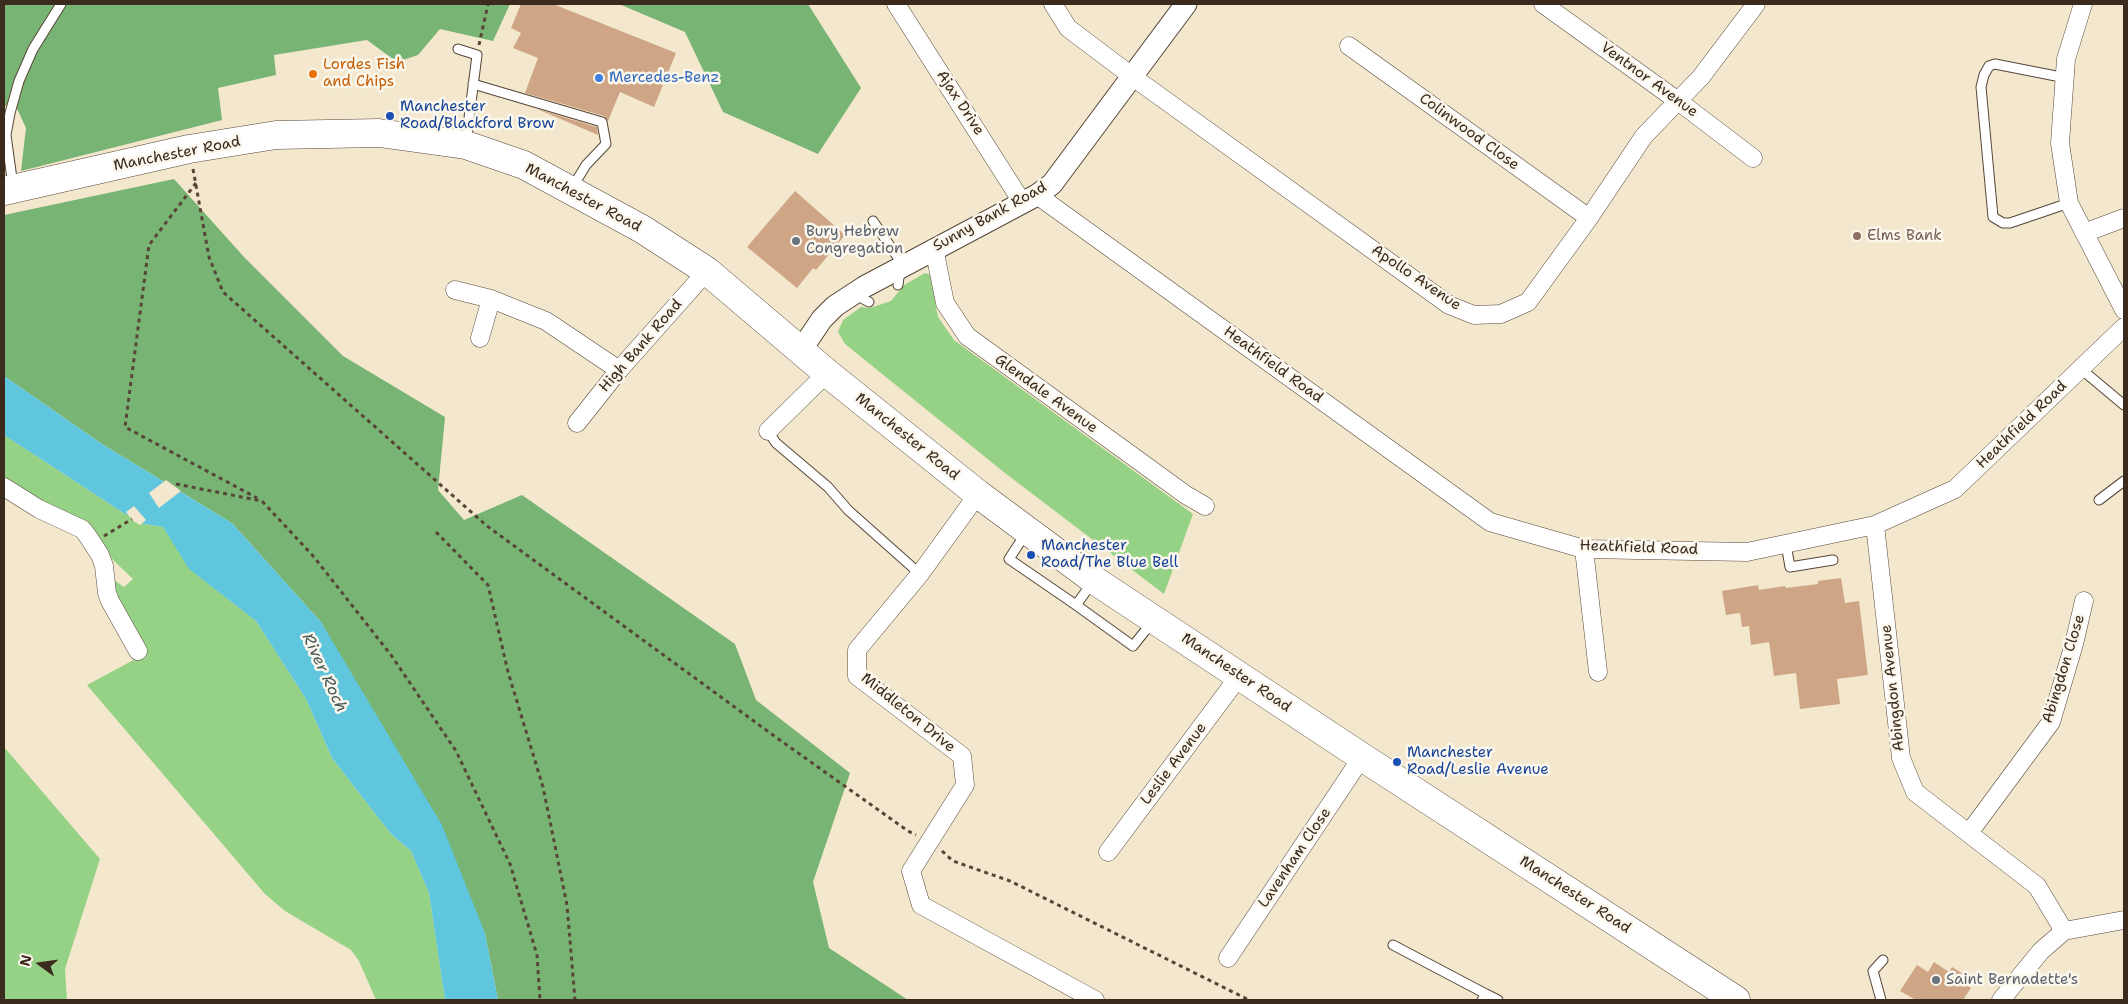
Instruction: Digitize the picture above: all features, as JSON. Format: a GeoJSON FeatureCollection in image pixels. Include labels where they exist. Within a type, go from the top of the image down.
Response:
{"type":"FeatureCollection","features":[{"type":"Feature","properties":{"kind":"highway","name":"Manchester Road"},"geometry":{"type":"LineString","coordinates":[[9,190],[189,149],[276,135],[294,134],[379,133],[466,145],[524,165],[642,229],[707,271],[827,373],[978,494],[1094,580],[1736,1000]]}},
{"type":"Feature","properties":{"kind":"street","name":"Ajax Drive"},"geometry":{"type":"LineString","coordinates":[[896,4],[1029,198]]}},
{"type":"Feature","properties":{"kind":"street","name":"Apollo Avenue"},"geometry":{"type":"LineString","coordinates":[[1052,4],[1068,28],[1133,77],[1449,305],[1474,315],[1501,314],[1528,302],[1589,218],[1644,136],[1701,77],[1756,4]]}},
{"type":"Feature","properties":{"kind":"street","name":"Sunny Bank Road"},"geometry":{"type":"LineString","coordinates":[[801,350],[822,319],[835,306],[861,298],[934,248],[1052,184],[1186,4]]}},
{"type":"Feature","properties":{"kind":"street","name":"Ventnor Avenue"},"geometry":{"type":"LineString","coordinates":[[1543,4],[1678,101],[1753,158]]}},
{"type":"Feature","properties":{"kind":"street"},"geometry":{"type":"LineString","coordinates":[[2083,4],[2066,59],[2060,143],[2070,203],[2124,310]]}},
{"type":"Feature","properties":{"kind":"street","name":"Colinwood Close"},"geometry":{"type":"LineString","coordinates":[[1349,46],[1589,218]]}},
{"type":"Feature","properties":{"kind":"street","name":"Heathfield Road"},"geometry":{"type":"LineString","coordinates":[[1029,198],[1490,522],[1584,549],[1747,552],[1875,525],[1955,489],[2124,328]]}},
{"type":"Feature","properties":{"kind":"street"},"geometry":{"type":"LineString","coordinates":[[2084,233],[2124,218]]}},
{"type":"Feature","properties":{"kind":"street","name":"Glendale Avenue"},"geometry":{"type":"LineString","coordinates":[[934,248],[945,303],[967,336],[1186,495],[1204,506]]}},
{"type":"Feature","properties":{"kind":"street","name":"High Bank Road"},"geometry":{"type":"LineString","coordinates":[[577,423],[619,370],[707,271]]}},
{"type":"Feature","properties":{"kind":"street"},"geometry":{"type":"LineString","coordinates":[[455,290],[491,299],[546,322],[619,370]]}},
{"type":"Feature","properties":{"kind":"street"},"geometry":{"type":"LineString","coordinates":[[480,338],[491,299]]}},
{"type":"Feature","properties":{"kind":"street"},"geometry":{"type":"LineString","coordinates":[[768,431],[827,373]]}},
{"type":"Feature","properties":{"kind":"street"},"geometry":{"type":"LineString","coordinates":[[4,487],[39,508],[82,529],[93,543],[104,566],[107,594],[138,651]]}},
{"type":"Feature","properties":{"kind":"street","name":"Middleton Drive"},"geometry":{"type":"LineString","coordinates":[[978,494],[920,574],[857,650],[857,676],[962,756],[965,785],[911,871],[921,905],[1095,1000]]}},
{"type":"Feature","properties":{"kind":"street","name":"Abingdon Avenue"},"geometry":{"type":"LineString","coordinates":[[1875,525],[1901,758],[1915,792],[2037,886],[2064,931]]}},
{"type":"Feature","properties":{"kind":"street"},"geometry":{"type":"LineString","coordinates":[[1584,549],[1598,672]]}},
{"type":"Feature","properties":{"kind":"street","name":"Abingdon Close"},"geometry":{"type":"LineString","coordinates":[[1969,833],[2051,722],[2074,644],[2084,601]]}},
{"type":"Feature","properties":{"kind":"street","name":"Leslie Avenue"},"geometry":{"type":"LineString","coordinates":[[1108,852],[1240,675]]}},
{"type":"Feature","properties":{"kind":"street","name":"Lavenham Close"},"geometry":{"type":"LineString","coordinates":[[1228,958],[1362,757]]}},
{"type":"Feature","properties":{"kind":"street"},"geometry":{"type":"LineString","coordinates":[[2001,1000],[2041,950],[2064,931],[2124,920]]}},
{"type":"Feature","properties":{"kind":"lane"},"geometry":{"type":"LineString","coordinates":[[9,190],[6,135],[10,113],[19,81],[33,49],[61,4]]}},
{"type":"Feature","properties":{"kind":"lane"},"geometry":{"type":"LineString","coordinates":[[458,49],[477,55],[466,145]]}},
{"type":"Feature","properties":{"kind":"lane"},"geometry":{"type":"LineString","coordinates":[[2066,78],[1995,64],[1989,66],[1981,87],[1992,217],[2004,223],[2010,223],[2070,203]]}},
{"type":"Feature","properties":{"kind":"lane"},"geometry":{"type":"LineString","coordinates":[[473,84],[602,122],[606,144],[586,166],[570,191]]}},
{"type":"Feature","properties":{"kind":"lane"},"geometry":{"type":"LineString","coordinates":[[873,221],[901,272]]}},
{"type":"Feature","properties":{"kind":"lane"},"geometry":{"type":"LineString","coordinates":[[2081,369],[2124,405]]}},
{"type":"Feature","properties":{"kind":"lane"},"geometry":{"type":"LineString","coordinates":[[768,431],[776,443],[828,487],[848,510],[920,574]]}},
{"type":"Feature","properties":{"kind":"lane"},"geometry":{"type":"LineString","coordinates":[[2099,500],[2124,481]]}},
{"type":"Feature","properties":{"kind":"lane"},"geometry":{"type":"LineString","coordinates":[[1027,531],[1009,559],[1076,604],[1133,646],[1154,619]]}},
{"type":"Feature","properties":{"kind":"lane"},"geometry":{"type":"LineString","coordinates":[[1786,544],[1790,567],[1833,560]]}},
{"type":"Feature","properties":{"kind":"lane"},"geometry":{"type":"LineString","coordinates":[[1076,604],[1094,580]]}},
{"type":"Feature","properties":{"kind":"lane"},"geometry":{"type":"LineString","coordinates":[[1393,945],[1484,997],[1498,1000]]}},
{"type":"Feature","properties":{"kind":"lane"},"geometry":{"type":"LineString","coordinates":[[1881,1000],[1872,971],[1882,960]]}},
{"type":"Feature","properties":{"kind":"path"},"geometry":{"type":"LineString","coordinates":[[477,55],[488,4]]}},
{"type":"Feature","properties":{"kind":"path"},"geometry":{"type":"LineString","coordinates":[[189,149],[209,257],[223,292],[487,526],[777,738],[908,831],[930,840],[953,861],[1010,881],[1248,1000]]}},
{"type":"Feature","properties":{"kind":"path"},"geometry":{"type":"LineString","coordinates":[[196,183],[149,245],[125,427],[262,501],[320,564],[391,655],[456,751],[510,864],[537,955],[540,1000]]}},
{"type":"Feature","properties":{"kind":"path"},"geometry":{"type":"LineString","coordinates":[[176,484],[262,501]]}},
{"type":"Feature","properties":{"kind":"path"},"geometry":{"type":"LineString","coordinates":[[93,543],[132,520]]}},
{"type":"Feature","properties":{"kind":"path"},"geometry":{"type":"LineString","coordinates":[[436,532],[488,585],[508,672],[543,787],[564,887],[575,1000]]}},
{"type":"Feature","properties":{"kind":"green space"},"geometry":{"type":"Polygon","coordinates":[[[4,4],[510,4],[493,41],[440,29],[418,55],[397,62],[367,40],[274,55],[276,75],[218,88],[222,120],[21,171],[26,128],[13,100],[4,107],[4,4]]]}},
{"type":"Feature","properties":{"kind":"green space"},"geometry":{"type":"Polygon","coordinates":[[[619,4],[808,4],[861,88],[818,154],[723,112],[685,32],[619,4]]]}},
{"type":"Feature","properties":{"kind":"green space"},"geometry":{"type":"Polygon","coordinates":[[[174,179],[244,257],[343,356],[445,417],[438,490],[464,520],[522,495],[735,644],[756,700],[850,773],[813,882],[829,948],[908,1000],[498,1000],[485,933],[321,622],[232,523],[102,444],[4,376],[4,215],[174,179]]]}},
{"type":"Feature","properties":{"kind":"green space"},"geometry":{"type":"Polygon","coordinates":[[[925,273],[930,275],[938,317],[954,340],[1193,514],[1164,594],[1005,473],[845,344],[838,332],[843,320],[861,307],[870,308],[891,301],[904,285],[925,273]]]}},
{"type":"Feature","properties":{"kind":"green space"},"geometry":{"type":"Polygon","coordinates":[[[4,435],[122,512],[144,524],[163,527],[190,569],[256,621],[306,699],[332,758],[391,834],[411,851],[429,893],[445,1000],[376,1000],[359,961],[351,950],[285,911],[265,894],[87,685],[141,656],[107,575],[124,587],[133,579],[113,560],[91,529],[4,478],[4,435]]]}},
{"type":"Feature","properties":{"kind":"green space"},"geometry":{"type":"Polygon","coordinates":[[[4,747],[100,859],[65,969],[67,1000],[4,1000],[4,747]]]}},
{"type":"Feature","properties":{"kind":"water","name":"River Roch"},"geometry":{"type":"Polygon","coordinates":[[[4,376],[102,444],[232,523],[321,622],[442,825],[485,933],[498,1000],[445,1000],[429,893],[411,851],[391,834],[332,758],[306,699],[256,621],[189,569],[163,527],[144,524],[122,512],[4,435],[4,376]]]}},
{"type":"Feature","properties":{"kind":"pier"},"geometry":{"type":"Polygon","coordinates":[[[166,480],[181,491],[159,508],[149,493],[166,480]]]}},
{"type":"Feature","properties":{"kind":"pier"},"geometry":{"type":"Polygon","coordinates":[[[134,506],[146,520],[140,525],[133,521],[126,512],[134,506]]]}},
{"type":"Feature","properties":{"kind":"building","name":"Mercedes-Benz"},"geometry":{"type":"Polygon","coordinates":[[[521,4],[553,4],[676,53],[654,107],[620,92],[608,121],[604,116],[525,93],[538,58],[513,48],[521,33],[511,28],[521,4]]]}},
{"type":"Feature","properties":{"kind":"building"},"geometry":{"type":"Polygon","coordinates":[[[537,109],[597,127],[598,135],[537,109]]]}},
{"type":"Feature","properties":{"kind":"building","name":"Bury Hebrew Congregation"},"geometry":{"type":"Polygon","coordinates":[[[795,191],[845,235],[816,270],[813,268],[797,288],[747,247],[795,191]]]}},
{"type":"Feature","properties":{"kind":"building"},"geometry":{"type":"Polygon","coordinates":[[[1841,578],[1845,603],[1859,601],[1868,675],[1837,679],[1840,704],[1800,709],[1796,673],[1774,676],[1769,642],[1751,645],[1749,626],[1742,627],[1740,613],[1726,615],[1722,591],[1758,585],[1759,590],[1785,586],[1786,588],[1818,584],[1818,581],[1841,578]]]}},
{"type":"Feature","properties":{"kind":"building","name":"Saint Bernadette's"},"geometry":{"type":"Polygon","coordinates":[[[1934,962],[1949,972],[1952,967],[1968,977],[1964,983],[1971,988],[1963,1000],[1916,1000],[1900,991],[1917,965],[1928,972],[1934,962]]]}},
{"type":"Feature","properties":{"kind":"place","name":"Lordes Fish and Chips"},"geometry":{"type":"Point","coordinates":[313,74]}},
{"type":"Feature","properties":{"kind":"place","name":"Mercedes-Benz"},"geometry":{"type":"Point","coordinates":[599,78]}},
{"type":"Feature","properties":{"kind":"place","name":"Manchester Road/Blackford Brow"},"geometry":{"type":"Point","coordinates":[390,116]}},
{"type":"Feature","properties":{"kind":"place","name":"Elms Bank"},"geometry":{"type":"Point","coordinates":[1857,236]}},
{"type":"Feature","properties":{"kind":"place","name":"Bury Hebrew Congregation"},"geometry":{"type":"Point","coordinates":[796,241]}},
{"type":"Feature","properties":{"kind":"place","name":"Manchester Road/The Blue Bell"},"geometry":{"type":"Point","coordinates":[1031,555]}},
{"type":"Feature","properties":{"kind":"place","name":"Manchester Road/Leslie Avenue"},"geometry":{"type":"Point","coordinates":[1397,762]}},
{"type":"Feature","properties":{"kind":"place","name":"Saint Bernadette's"},"geometry":{"type":"Point","coordinates":[1936,980]}}]}
